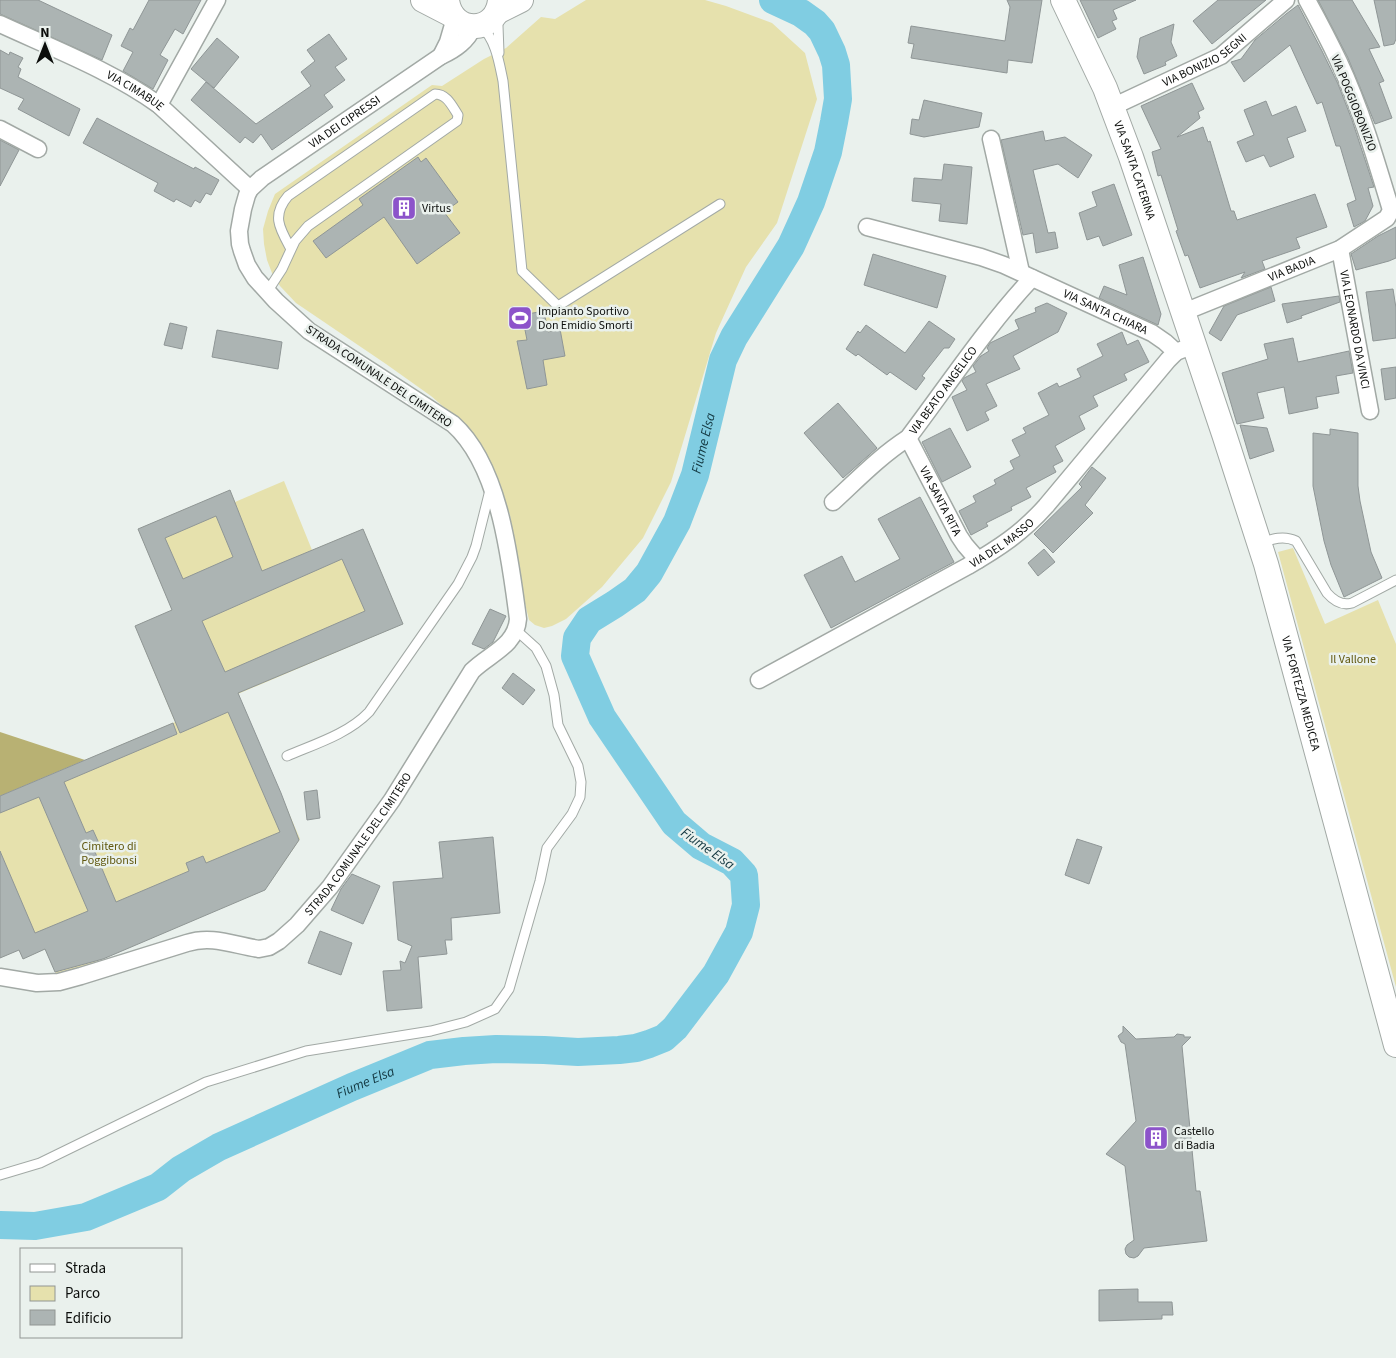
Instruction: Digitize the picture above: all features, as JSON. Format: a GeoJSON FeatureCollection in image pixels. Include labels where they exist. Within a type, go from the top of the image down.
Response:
{"type":"FeatureCollection","features":[{"type":"Feature","properties":{"kind":"main road"},"geometry":{"type":"LineString","coordinates":[[423,0],[475,14],[511,6],[521,0]]}},
{"type":"Feature","properties":{"kind":"main road","name":"VIA SANTA CATERINA"},"geometry":{"type":"LineString","coordinates":[[1064,0],[1112,107],[1134,164],[1184,312],[1185,348]]}},
{"type":"Feature","properties":{"kind":"main road","name":"VIA FORTEZZA MEDICEA"},"geometry":{"type":"LineString","coordinates":[[1185,348],[1259,543],[1279,608],[1396,1044]]}},
{"type":"Feature","properties":{"kind":"street"},"geometry":{"type":"LineString","coordinates":[[159,105],[218,0]]}},
{"type":"Feature","properties":{"kind":"street","name":"VIA BONIZIO SEGNI"},"geometry":{"type":"LineString","coordinates":[[1112,107],[1221,56],[1286,0]]}},
{"type":"Feature","properties":{"kind":"street","name":"VIA POGGIOBONIZIO"},"geometry":{"type":"LineString","coordinates":[[1307,0],[1338,60],[1356,101],[1391,210]]}},
{"type":"Feature","properties":{"kind":"street","name":"VIA DEI CIPRESSI"},"geometry":{"type":"LineString","coordinates":[[250,189],[262,178],[441,56],[448,42],[475,14]]}},
{"type":"Feature","properties":{"kind":"street","name":"VIA CIMABUE"},"geometry":{"type":"LineString","coordinates":[[0,24],[110,76],[141,93],[159,105],[250,189]]}},
{"type":"Feature","properties":{"kind":"street"},"geometry":{"type":"LineString","coordinates":[[0,129],[38,149]]}},
{"type":"Feature","properties":{"kind":"street"},"geometry":{"type":"LineString","coordinates":[[991,139],[1026,275]]}},
{"type":"Feature","properties":{"kind":"street","name":"STRADA COMUNALE DEL CIMITERO"},"geometry":{"type":"LineString","coordinates":[[0,977],[37,983],[59,982],[202,939],[212,939],[252,948],[265,948],[276,943],[296,925],[330,887],[384,810],[467,679],[480,664],[502,649],[516,630],[518,619],[508,547],[491,488],[474,449],[453,424],[315,335],[267,292],[247,265],[240,244],[241,218],[245,199],[250,189]]}},
{"type":"Feature","properties":{"kind":"street","name":"VIA BADIA"},"geometry":{"type":"LineString","coordinates":[[1184,312],[1340,249],[1387,218],[1391,210]]}},
{"type":"Feature","properties":{"kind":"street"},"geometry":{"type":"LineString","coordinates":[[867,227],[988,259],[1026,275]]}},
{"type":"Feature","properties":{"kind":"street","name":"VIA LEONARDO DA VINCI"},"geometry":{"type":"LineString","coordinates":[[1340,249],[1370,411]]}},
{"type":"Feature","properties":{"kind":"street","name":"VIA SANTA CHIARA"},"geometry":{"type":"LineString","coordinates":[[1026,275],[1152,333],[1165,342],[1185,348]]}},
{"type":"Feature","properties":{"kind":"street","name":"VIA BEATO ANGELICO"},"geometry":{"type":"LineString","coordinates":[[833,502],[876,462],[908,438],[1018,293],[1026,275]]}},
{"type":"Feature","properties":{"kind":"street","name":"VIA DEL MASSO"},"geometry":{"type":"LineString","coordinates":[[759,680],[978,560],[1011,539],[1039,513],[1185,348]]}},
{"type":"Feature","properties":{"kind":"street","name":"VIA SANTA RITA"},"geometry":{"type":"LineString","coordinates":[[908,438],[959,536],[978,560]]}},
{"type":"Feature","properties":{"kind":"lane"},"geometry":{"type":"LineString","coordinates":[[475,14],[490,38],[499,59]]}},
{"type":"Feature","properties":{"kind":"lane"},"geometry":{"type":"LineString","coordinates":[[475,14],[498,26],[499,59],[504,87],[522,270],[558,306],[720,204]]}},
{"type":"Feature","properties":{"kind":"lane"},"geometry":{"type":"LineString","coordinates":[[267,292],[282,269],[290,249],[299,235],[308,226],[457,121],[458,115],[444,96],[435,94],[288,196],[282,204],[278,216],[280,228],[290,249]]}},
{"type":"Feature","properties":{"kind":"lane"},"geometry":{"type":"LineString","coordinates":[[287,756],[321,742],[354,725],[369,712],[458,584],[476,546],[491,488]]}},
{"type":"Feature","properties":{"kind":"lane"},"geometry":{"type":"LineString","coordinates":[[1259,543],[1283,538],[1290,538],[1296,541],[1327,593],[1333,600],[1340,603],[1352,603],[1396,580]]}},
{"type":"Feature","properties":{"kind":"lane"},"geometry":{"type":"LineString","coordinates":[[0,1174],[40,1163],[206,1082],[306,1051],[431,1032],[466,1022],[495,1009],[509,989],[540,881],[547,848],[572,814],[580,797],[581,782],[578,766],[558,725],[554,695],[546,666],[536,648],[516,630]]}},
{"type":"Feature","properties":{"kind":"green space","name":"Impianto Sportivo Don Emidio Smorti"},"geometry":{"type":"Polygon","coordinates":[[[586,0],[705,0],[772,23],[805,53],[817,99],[777,223],[746,267],[716,333],[671,482],[643,538],[602,587],[566,619],[544,628],[535,625],[529,620],[521,587],[510,515],[487,455],[479,441],[467,427],[431,396],[296,303],[280,286],[272,273],[267,260],[263,229],[275,194],[432,85],[442,86],[484,59],[506,48],[541,17],[555,19],[586,0]]]}},
{"type":"Feature","properties":{"kind":"green space","name":"Cimitero di Poggibonsi"},"geometry":{"type":"Polygon","coordinates":[[[284,481],[312,550],[363,529],[403,624],[238,694],[300,839],[265,890],[58,978],[45,949],[23,959],[19,950],[0,958],[0,796],[175,722],[135,626],[172,610],[138,529],[230,490],[235,502],[284,481]]]}},
{"type":"Feature","properties":{"kind":"green space","name":"Il Vallone"},"geometry":{"type":"Polygon","coordinates":[[[1293,548],[1325,624],[1378,600],[1396,644],[1396,987],[1278,552],[1293,548]]]}},
{"type":"Feature","properties":{"kind":"shaded area"},"geometry":{"type":"Polygon","coordinates":[[[0,732],[85,760],[0,796],[0,732]]]}},
{"type":"Feature","properties":{"kind":"building"},"geometry":{"type":"Polygon","coordinates":[[[0,0],[38,0],[112,35],[102,60],[0,14],[0,0]]]}},
{"type":"Feature","properties":{"kind":"building"},"geometry":{"type":"Polygon","coordinates":[[[149,0],[201,0],[183,34],[175,29],[160,55],[168,60],[153,89],[123,71],[133,52],[121,46],[130,28],[133,30],[149,0]]]}},
{"type":"Feature","properties":{"kind":"building"},"geometry":{"type":"Polygon","coordinates":[[[1007,0],[1042,0],[1032,63],[1008,60],[1007,73],[911,58],[914,44],[908,43],[911,26],[1005,41],[1010,7],[1007,0]]]}},
{"type":"Feature","properties":{"kind":"building"},"geometry":{"type":"Polygon","coordinates":[[[1080,0],[1136,0],[1113,10],[1117,19],[1112,21],[1116,29],[1098,38],[1080,0]]]}},
{"type":"Feature","properties":{"kind":"building"},"geometry":{"type":"Polygon","coordinates":[[[1218,0],[1266,0],[1212,44],[1193,21],[1218,0]]]}},
{"type":"Feature","properties":{"kind":"building"},"geometry":{"type":"Polygon","coordinates":[[[1318,0],[1352,0],[1380,47],[1369,49],[1384,81],[1379,83],[1392,118],[1375,124],[1348,58],[1318,0]]]}},
{"type":"Feature","properties":{"kind":"building"},"geometry":{"type":"Polygon","coordinates":[[[1374,0],[1396,0],[1396,39],[1394,44],[1384,46],[1374,0]]]}},
{"type":"Feature","properties":{"kind":"building"},"geometry":{"type":"Polygon","coordinates":[[[1298,5],[1338,84],[1374,187],[1368,188],[1373,206],[1365,221],[1354,227],[1347,204],[1356,200],[1340,146],[1336,146],[1322,102],[1317,104],[1290,45],[1244,82],[1231,62],[1241,59],[1255,40],[1298,5]]]}},
{"type":"Feature","properties":{"kind":"building"},"geometry":{"type":"Polygon","coordinates":[[[1174,24],[1171,42],[1177,56],[1165,62],[1166,65],[1144,74],[1137,57],[1140,38],[1174,24]]]}},
{"type":"Feature","properties":{"kind":"building"},"geometry":{"type":"Polygon","coordinates":[[[329,34],[347,59],[335,67],[345,80],[324,95],[333,107],[272,150],[261,134],[253,143],[245,137],[240,143],[191,100],[206,82],[256,124],[311,86],[301,72],[315,61],[307,50],[329,34]]]}},
{"type":"Feature","properties":{"kind":"building"},"geometry":{"type":"Polygon","coordinates":[[[217,38],[239,57],[214,88],[191,69],[217,38]]]}},
{"type":"Feature","properties":{"kind":"building"},"geometry":{"type":"Polygon","coordinates":[[[0,50],[9,55],[10,52],[23,58],[18,67],[21,69],[18,77],[80,109],[69,136],[18,109],[24,99],[0,88],[0,50]]]}},
{"type":"Feature","properties":{"kind":"building"},"geometry":{"type":"Polygon","coordinates":[[[1192,83],[1204,109],[1198,112],[1200,118],[1177,137],[1203,127],[1208,142],[1210,141],[1231,211],[1234,211],[1237,220],[1315,194],[1327,227],[1296,238],[1300,248],[1262,261],[1265,269],[1241,278],[1245,272],[1200,288],[1188,255],[1185,256],[1176,231],[1178,230],[1161,175],[1158,176],[1152,152],[1161,149],[1141,106],[1192,83]]]}},
{"type":"Feature","properties":{"kind":"building"},"geometry":{"type":"Polygon","coordinates":[[[924,100],[982,113],[979,127],[924,137],[910,134],[912,119],[919,120],[924,100]]]}},
{"type":"Feature","properties":{"kind":"building"},"geometry":{"type":"Polygon","coordinates":[[[1266,101],[1272,116],[1296,106],[1306,131],[1287,138],[1294,157],[1270,167],[1264,155],[1246,162],[1237,142],[1254,135],[1244,110],[1266,101]]]}},
{"type":"Feature","properties":{"kind":"building"},"geometry":{"type":"Polygon","coordinates":[[[97,118],[194,169],[195,167],[219,180],[211,195],[206,193],[200,203],[195,200],[191,207],[176,199],[174,202],[154,191],[158,183],[83,143],[97,118]]]}},
{"type":"Feature","properties":{"kind":"building"},"geometry":{"type":"Polygon","coordinates":[[[1043,131],[1045,141],[1065,137],[1092,155],[1078,178],[1058,164],[1033,170],[1048,233],[1055,232],[1058,248],[1036,253],[1033,233],[1023,235],[1001,140],[1043,131]]]}},
{"type":"Feature","properties":{"kind":"building"},"geometry":{"type":"Polygon","coordinates":[[[0,140],[19,150],[0,186],[0,140]]]}},
{"type":"Feature","properties":{"kind":"building","name":"Virtus"},"geometry":{"type":"Polygon","coordinates":[[[418,157],[421,162],[426,158],[458,202],[444,212],[460,233],[417,264],[384,217],[326,258],[313,241],[363,205],[359,199],[418,157]]]}},
{"type":"Feature","properties":{"kind":"building"},"geometry":{"type":"Polygon","coordinates":[[[944,164],[972,167],[967,224],[939,221],[941,204],[912,201],[914,178],[942,180],[944,164]]]}},
{"type":"Feature","properties":{"kind":"building"},"geometry":{"type":"Polygon","coordinates":[[[1114,184],[1132,235],[1103,246],[1099,236],[1087,240],[1079,213],[1097,206],[1092,192],[1114,184]]]}},
{"type":"Feature","properties":{"kind":"building"},"geometry":{"type":"Polygon","coordinates":[[[1396,227],[1396,258],[1356,270],[1351,254],[1378,236],[1396,227]]]}},
{"type":"Feature","properties":{"kind":"building"},"geometry":{"type":"Polygon","coordinates":[[[873,254],[946,276],[937,308],[864,285],[873,254]]]}},
{"type":"Feature","properties":{"kind":"building"},"geometry":{"type":"Polygon","coordinates":[[[1143,257],[1161,314],[1158,325],[1099,298],[1104,286],[1127,295],[1119,265],[1143,257]]]}},
{"type":"Feature","properties":{"kind":"building"},"geometry":{"type":"Polygon","coordinates":[[[1271,287],[1275,301],[1237,315],[1221,341],[1209,333],[1224,306],[1271,287]]]}},
{"type":"Feature","properties":{"kind":"building"},"geometry":{"type":"Polygon","coordinates":[[[1393,289],[1396,308],[1396,338],[1373,341],[1366,292],[1393,289]]]}},
{"type":"Feature","properties":{"kind":"building"},"geometry":{"type":"Polygon","coordinates":[[[1339,296],[1340,302],[1287,323],[1282,304],[1339,296]]]}},
{"type":"Feature","properties":{"kind":"building"},"geometry":{"type":"Polygon","coordinates":[[[1047,303],[1067,313],[1058,332],[1013,356],[1020,369],[986,384],[997,406],[985,412],[989,420],[967,431],[952,397],[967,390],[962,381],[976,372],[973,366],[981,356],[989,351],[987,348],[990,343],[1019,329],[1015,320],[1036,312],[1035,308],[1047,303]]]}},
{"type":"Feature","properties":{"kind":"building"},"geometry":{"type":"Polygon","coordinates":[[[544,311],[548,332],[560,329],[565,356],[543,360],[547,385],[527,389],[517,341],[527,340],[522,315],[544,311]]]}},
{"type":"Feature","properties":{"kind":"building"},"geometry":{"type":"Polygon","coordinates":[[[929,321],[955,339],[949,348],[944,348],[922,376],[925,378],[916,390],[890,372],[887,375],[858,354],[856,356],[846,349],[858,331],[860,333],[866,325],[905,353],[929,321]]]}},
{"type":"Feature","properties":{"kind":"building"},"geometry":{"type":"Polygon","coordinates":[[[170,323],[187,327],[182,349],[164,345],[170,323]]]}},
{"type":"Feature","properties":{"kind":"building"},"geometry":{"type":"Polygon","coordinates":[[[217,330],[282,342],[278,369],[212,357],[217,330]]]}},
{"type":"Feature","properties":{"kind":"building"},"geometry":{"type":"Polygon","coordinates":[[[1122,332],[1127,345],[1138,340],[1149,362],[1124,374],[1127,380],[1093,396],[1098,406],[1079,416],[1085,429],[1055,446],[1063,461],[1053,466],[1056,472],[1026,488],[1031,497],[1011,507],[1012,510],[986,523],[988,526],[971,535],[959,511],[976,502],[973,496],[996,484],[994,480],[1014,469],[1010,461],[1020,456],[1012,440],[1026,433],[1023,428],[1049,415],[1038,393],[1057,383],[1059,387],[1081,377],[1077,369],[1103,356],[1097,344],[1122,332]]]}},
{"type":"Feature","properties":{"kind":"building"},"geometry":{"type":"Polygon","coordinates":[[[1293,338],[1298,362],[1349,351],[1353,373],[1336,376],[1339,393],[1316,397],[1318,408],[1289,414],[1284,387],[1257,393],[1264,418],[1237,424],[1222,373],[1268,359],[1264,344],[1293,338]]]}},
{"type":"Feature","properties":{"kind":"building"},"geometry":{"type":"Polygon","coordinates":[[[1396,367],[1396,398],[1385,400],[1381,369],[1396,367]]]}},
{"type":"Feature","properties":{"kind":"building"},"geometry":{"type":"Polygon","coordinates":[[[838,403],[877,448],[843,478],[804,433],[838,403]]]}},
{"type":"Feature","properties":{"kind":"building"},"geometry":{"type":"Polygon","coordinates":[[[1240,425],[1267,428],[1274,451],[1250,459],[1240,425]]]}},
{"type":"Feature","properties":{"kind":"building"},"geometry":{"type":"Polygon","coordinates":[[[950,428],[971,467],[942,482],[922,442],[950,428]]]}},
{"type":"Feature","properties":{"kind":"building"},"geometry":{"type":"Polygon","coordinates":[[[1330,429],[1358,433],[1358,486],[1360,501],[1371,552],[1382,578],[1344,597],[1324,541],[1313,486],[1313,433],[1330,435],[1330,429]]]}},
{"type":"Feature","properties":{"kind":"building"},"geometry":{"type":"Polygon","coordinates":[[[1092,467],[1106,478],[1085,505],[1093,513],[1053,553],[1034,534],[1082,487],[1079,484],[1092,467]]]}},
{"type":"Feature","properties":{"kind":"building"},"geometry":{"type":"Polygon","coordinates":[[[230,490],[262,571],[363,529],[403,624],[238,693],[299,840],[265,890],[103,959],[55,972],[45,949],[23,959],[19,950],[0,958],[0,851],[35,933],[88,911],[39,797],[0,813],[0,796],[173,723],[177,734],[64,782],[86,833],[93,830],[102,850],[95,852],[116,902],[189,871],[186,863],[203,856],[206,863],[280,832],[228,712],[180,733],[135,626],[172,610],[138,529],[230,490]],[[216,516],[165,538],[183,579],[233,557],[216,516]],[[342,559],[202,621],[225,672],[365,611],[342,559]]]}},
{"type":"Feature","properties":{"kind":"building"},"geometry":{"type":"Polygon","coordinates":[[[920,497],[954,562],[831,628],[804,575],[842,556],[855,582],[900,559],[878,519],[920,497]]]}},
{"type":"Feature","properties":{"kind":"building"},"geometry":{"type":"Polygon","coordinates":[[[1044,549],[1055,562],[1038,576],[1028,563],[1044,549]]]}},
{"type":"Feature","properties":{"kind":"building"},"geometry":{"type":"Polygon","coordinates":[[[490,609],[506,616],[493,642],[484,649],[472,644],[490,609]]]}},
{"type":"Feature","properties":{"kind":"building"},"geometry":{"type":"Polygon","coordinates":[[[513,673],[535,690],[523,705],[502,688],[513,673]]]}},
{"type":"Feature","properties":{"kind":"building"},"geometry":{"type":"Polygon","coordinates":[[[317,790],[320,818],[307,820],[304,792],[317,790]]]}},
{"type":"Feature","properties":{"kind":"building"},"geometry":{"type":"Polygon","coordinates":[[[493,837],[500,913],[451,918],[452,940],[445,940],[447,954],[418,957],[422,1008],[387,1011],[383,971],[401,970],[400,961],[405,963],[412,946],[398,940],[393,882],[443,878],[439,842],[493,837]]]}},
{"type":"Feature","properties":{"kind":"building"},"geometry":{"type":"Polygon","coordinates":[[[1077,839],[1102,847],[1089,884],[1065,875],[1077,839]]]}},
{"type":"Feature","properties":{"kind":"building"},"geometry":{"type":"Polygon","coordinates":[[[352,874],[380,886],[363,924],[331,910],[341,889],[352,874]]]}},
{"type":"Feature","properties":{"kind":"building"},"geometry":{"type":"Polygon","coordinates":[[[320,931],[352,943],[341,975],[308,963],[320,931]]]}},
{"type":"Feature","properties":{"kind":"building","name":"Castello di Badia"},"geometry":{"type":"Polygon","coordinates":[[[1123,1026],[1136,1039],[1174,1037],[1177,1034],[1191,1037],[1182,1046],[1196,1191],[1200,1191],[1207,1241],[1144,1248],[1134,1258],[1126,1254],[1125,1249],[1134,1240],[1125,1166],[1106,1154],[1136,1121],[1125,1044],[1121,1042],[1118,1036],[1123,1032],[1123,1026]]]}},
{"type":"Feature","properties":{"kind":"building"},"geometry":{"type":"Polygon","coordinates":[[[1138,1289],[1138,1302],[1172,1302],[1173,1315],[1162,1315],[1162,1319],[1099,1321],[1099,1290],[1138,1289]]]}},
{"type":"Feature","properties":{"kind":"waterway","name":"Fiume Elsa"},"geometry":{"type":"LineString","coordinates":[[0,1225],[35,1226],[86,1217],[158,1187],[181,1169],[219,1147],[352,1087],[430,1055],[496,1049],[578,1052],[619,1050],[649,1044],[664,1038],[675,1028],[716,974],[739,932],[746,905],[744,875],[732,862],[701,846],[674,823],[602,717],[575,656],[577,638],[589,620],[635,590],[649,573],[677,522],[695,475],[723,360],[734,337],[791,246],[811,202],[828,152],[838,99],[836,65],[832,52],[822,31],[815,23],[801,13],[773,0]]}},
{"type":"Feature","properties":{"kind":"place","name":"Virtus"},"geometry":{"type":"Point","coordinates":[404,208]}},
{"type":"Feature","properties":{"kind":"place","name":"Impianto Sportivo Don Emidio Smorti"},"geometry":{"type":"Point","coordinates":[520,318]}},
{"type":"Feature","properties":{"kind":"place","name":"Castello di Badia"},"geometry":{"type":"Point","coordinates":[1156,1138]}}]}
